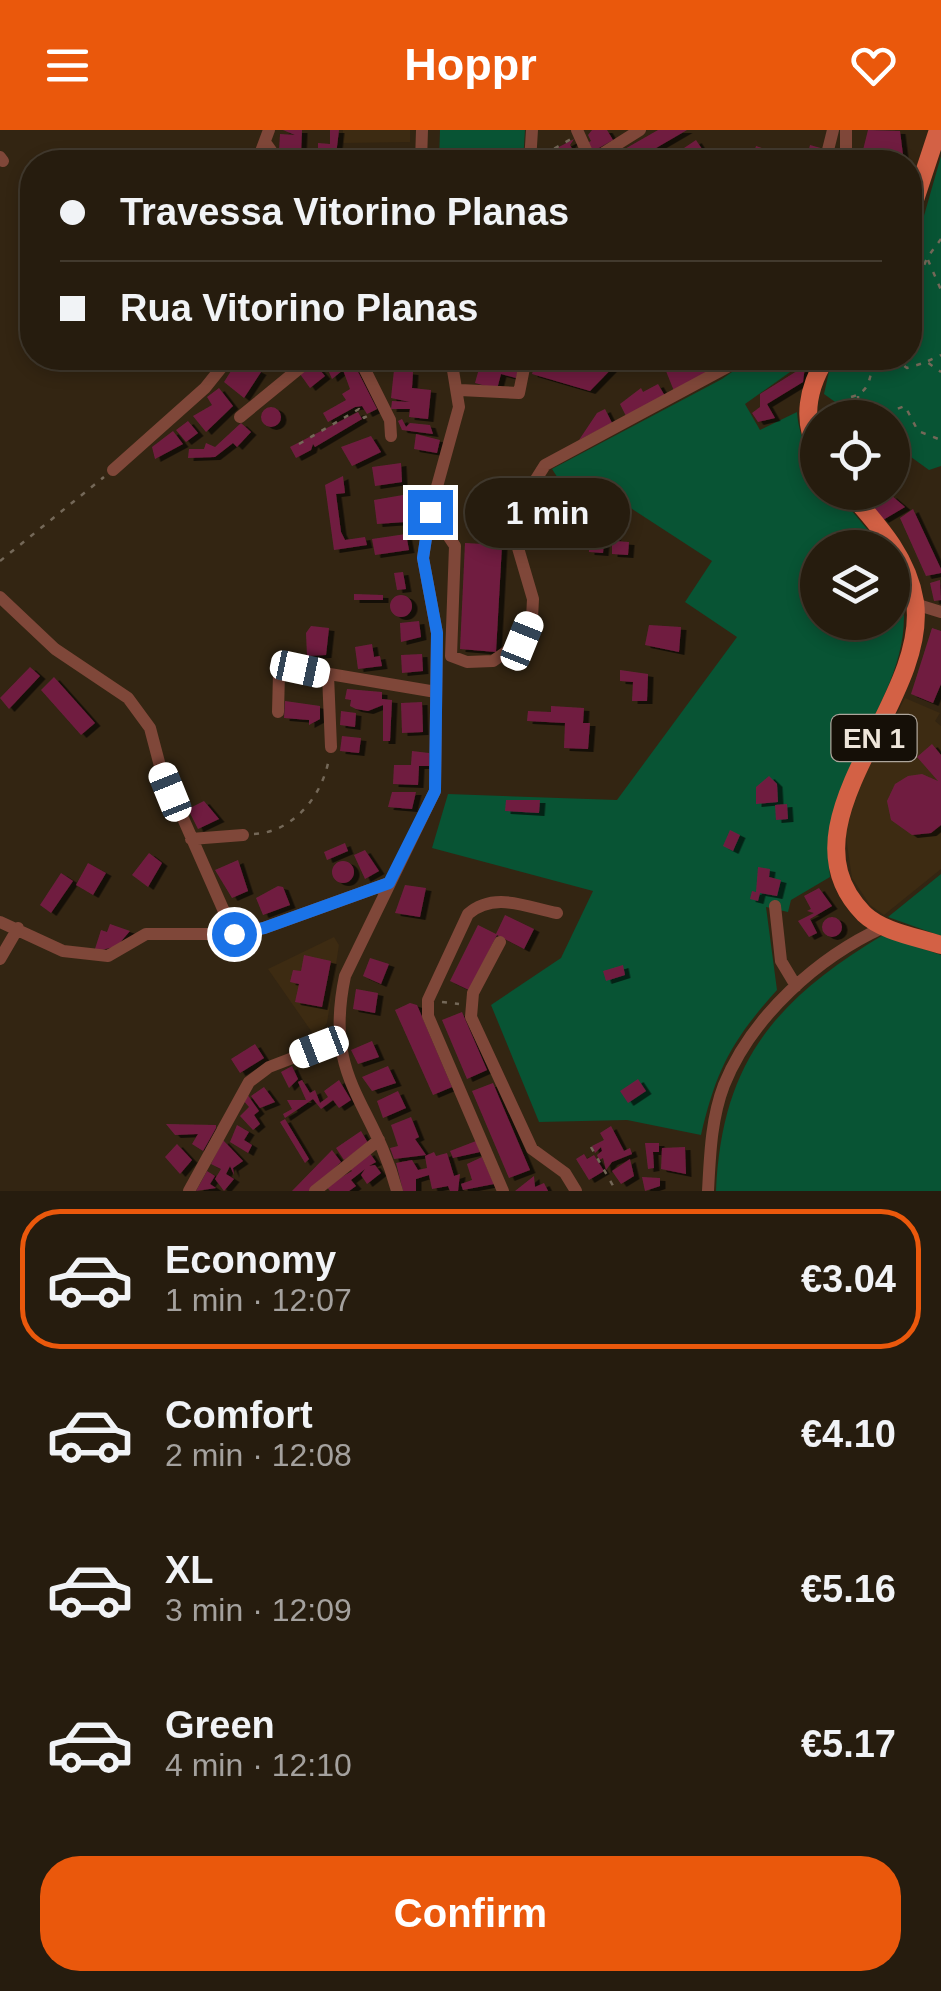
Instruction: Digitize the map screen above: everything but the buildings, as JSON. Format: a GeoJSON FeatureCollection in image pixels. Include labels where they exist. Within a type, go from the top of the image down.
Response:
{"type":"FeatureCollection","features":[{"type":"Feature","properties":{"kind":"main road"},"geometry":{"type":"LineString","coordinates":[[922,179],[938,130]]}},
{"type":"Feature","properties":{"kind":"main road"},"geometry":{"type":"LineString","coordinates":[[809,400],[820,370]]}},
{"type":"Feature","properties":{"kind":"main road","name":"EN 1"},"geometry":{"type":"LineString","coordinates":[[864,510],[900,557],[915,604],[916,630],[908,668],[858,769],[838,829],[841,881],[865,914],[884,927],[941,945]]}},
{"type":"Feature","properties":{"kind":"street"},"geometry":{"type":"LineString","coordinates":[[608,150],[640,130]]}},
{"type":"Feature","properties":{"kind":"street"},"geometry":{"type":"LineString","coordinates":[[113,470],[206,388],[220,370]]}},
{"type":"Feature","properties":{"kind":"street"},"geometry":{"type":"LineString","coordinates":[[240,417],[297,370]]}},
{"type":"Feature","properties":{"kind":"street"},"geometry":{"type":"LineString","coordinates":[[365,370],[383,406],[391,436]]}},
{"type":"Feature","properties":{"kind":"street"},"geometry":{"type":"LineString","coordinates":[[397,1191],[379,1140],[344,1072],[337,1041],[345,976],[435,791],[437,633],[424,578],[427,530],[460,390],[457,370]]}},
{"type":"Feature","properties":{"kind":"street"},"geometry":{"type":"LineString","coordinates":[[460,390],[518,393],[523,370]]}},
{"type":"Feature","properties":{"kind":"street"},"geometry":{"type":"LineString","coordinates":[[427,530],[447,534],[454,546],[451,656],[467,662],[504,657],[522,641],[532,618],[533,600],[514,531],[518,508],[545,465],[722,370]]}},
{"type":"Feature","properties":{"kind":"street"},"geometry":{"type":"LineString","coordinates":[[0,597],[55,650],[128,698],[150,728],[160,766],[234,934]]}},
{"type":"Feature","properties":{"kind":"street"},"geometry":{"type":"LineString","coordinates":[[915,604],[941,612]]}},
{"type":"Feature","properties":{"kind":"street"},"geometry":{"type":"LineString","coordinates":[[278,712],[279,673],[300,669],[436,692]]}},
{"type":"Feature","properties":{"kind":"street"},"geometry":{"type":"LineString","coordinates":[[328,675],[331,747]]}},
{"type":"Feature","properties":{"kind":"street"},"geometry":{"type":"LineString","coordinates":[[191,839],[242,835]]}},
{"type":"Feature","properties":{"kind":"street"},"geometry":{"type":"LineString","coordinates":[[0,922],[62,951],[108,956],[146,934],[234,934],[264,928],[389,883]]}},
{"type":"Feature","properties":{"kind":"street"},"geometry":{"type":"LineString","coordinates":[[503,1191],[428,1016],[428,1000],[468,914],[478,905],[500,901],[557,914]]}},
{"type":"Feature","properties":{"kind":"street"},"geometry":{"type":"LineString","coordinates":[[775,906],[781,961],[796,986]]}},
{"type":"Feature","properties":{"kind":"street"},"geometry":{"type":"LineString","coordinates":[[854,940],[865,914]]}},
{"type":"Feature","properties":{"kind":"street"},"geometry":{"type":"LineString","coordinates":[[708,1191],[711,1138],[724,1085],[754,1033],[796,986],[854,940],[884,927]]}},
{"type":"Feature","properties":{"kind":"street"},"geometry":{"type":"LineString","coordinates":[[0,958],[18,928]]}},
{"type":"Feature","properties":{"kind":"street"},"geometry":{"type":"LineString","coordinates":[[500,942],[473,993],[471,1017],[532,1149],[564,1173],[576,1191]]}},
{"type":"Feature","properties":{"kind":"street"},"geometry":{"type":"LineString","coordinates":[[189,1191],[250,1082],[269,1067],[337,1041]]}},
{"type":"Feature","properties":{"kind":"street"},"geometry":{"type":"LineString","coordinates":[[316,1191],[379,1140]]}},
{"type":"Feature","properties":{"kind":"path"},"geometry":{"type":"LineString","coordinates":[[549,150],[576,133]]}},
{"type":"Feature","properties":{"kind":"path"},"geometry":{"type":"LineString","coordinates":[[922,271],[941,239]]}},
{"type":"Feature","properties":{"kind":"path"},"geometry":{"type":"LineString","coordinates":[[927,258],[941,288]]}},
{"type":"Feature","properties":{"kind":"path"},"geometry":{"type":"LineString","coordinates":[[922,364],[941,354]]}},
{"type":"Feature","properties":{"kind":"path"},"geometry":{"type":"LineString","coordinates":[[927,362],[941,372]]}},
{"type":"Feature","properties":{"kind":"path"},"geometry":{"type":"LineString","coordinates":[[851,396],[858,395],[872,382],[874,370]]}},
{"type":"Feature","properties":{"kind":"path"},"geometry":{"type":"LineString","coordinates":[[858,395],[858,400]]}},
{"type":"Feature","properties":{"kind":"path"},"geometry":{"type":"LineString","coordinates":[[299,444],[359,409],[364,418],[383,406]]}},
{"type":"Feature","properties":{"kind":"path"},"geometry":{"type":"LineString","coordinates":[[910,417],[918,431],[941,440]]}},
{"type":"Feature","properties":{"kind":"path"},"geometry":{"type":"LineString","coordinates":[[0,561],[113,470]]}},
{"type":"Feature","properties":{"kind":"path"},"geometry":{"type":"LineString","coordinates":[[242,835],[268,833],[291,819],[324,788],[331,747]]}},
{"type":"Feature","properties":{"kind":"path"},"geometry":{"type":"LineString","coordinates":[[443,1002],[466,1005]]}},
{"type":"Feature","properties":{"kind":"path"},"geometry":{"type":"LineString","coordinates":[[591,1146],[616,1191]]}},
{"type":"Feature","properties":{"kind":"shaded area"},"geometry":{"type":"Polygon","coordinates":[[[343,130],[410,130],[410,142],[343,143],[343,130]]]}},
{"type":"Feature","properties":{"kind":"shaded area"},"geometry":{"type":"Polygon","coordinates":[[[905,698],[940,713],[935,721],[941,726],[941,869],[884,915],[870,905],[852,878],[845,830],[856,792],[905,698]]]}},
{"type":"Feature","properties":{"kind":"shaded area"},"geometry":{"type":"Polygon","coordinates":[[[334,937],[339,945],[327,1023],[316,1038],[268,969],[334,937]]]}},
{"type":"Feature","properties":{"kind":"green space"},"geometry":{"type":"Polygon","coordinates":[[[440,130],[525,130],[524,150],[439,150],[440,130]]]}},
{"type":"Feature","properties":{"kind":"green space"},"geometry":{"type":"Polygon","coordinates":[[[941,156],[941,466],[929,470],[910,456],[910,400],[832,400],[824,394],[829,370],[922,370],[922,223],[941,156]]]}},
{"type":"Feature","properties":{"kind":"green space"},"geometry":{"type":"Polygon","coordinates":[[[735,370],[793,370],[745,404],[760,430],[797,412],[800,510],[851,510],[868,530],[800,530],[800,640],[901,640],[890,681],[840,792],[830,833],[830,877],[791,900],[788,912],[766,907],[777,990],[728,1057],[701,1135],[627,1120],[539,1122],[491,1005],[561,958],[593,891],[432,848],[448,794],[617,800],[737,637],[685,602],[712,561],[626,505],[563,486],[552,469],[735,370]]]}},
{"type":"Feature","properties":{"kind":"green space"},"geometry":{"type":"Polygon","coordinates":[[[941,874],[941,936],[888,917],[941,874]]]}},
{"type":"Feature","properties":{"kind":"green space"},"geometry":{"type":"Polygon","coordinates":[[[883,935],[941,955],[941,1191],[716,1191],[729,1106],[761,1039],[812,985],[883,935]]]}},
{"type":"Feature","properties":{"kind":"route"},"geometry":{"type":"LineString","coordinates":[[234,934],[264,928],[389,883],[429,810],[435,791],[438,653],[424,578],[430,512]]}}]}
